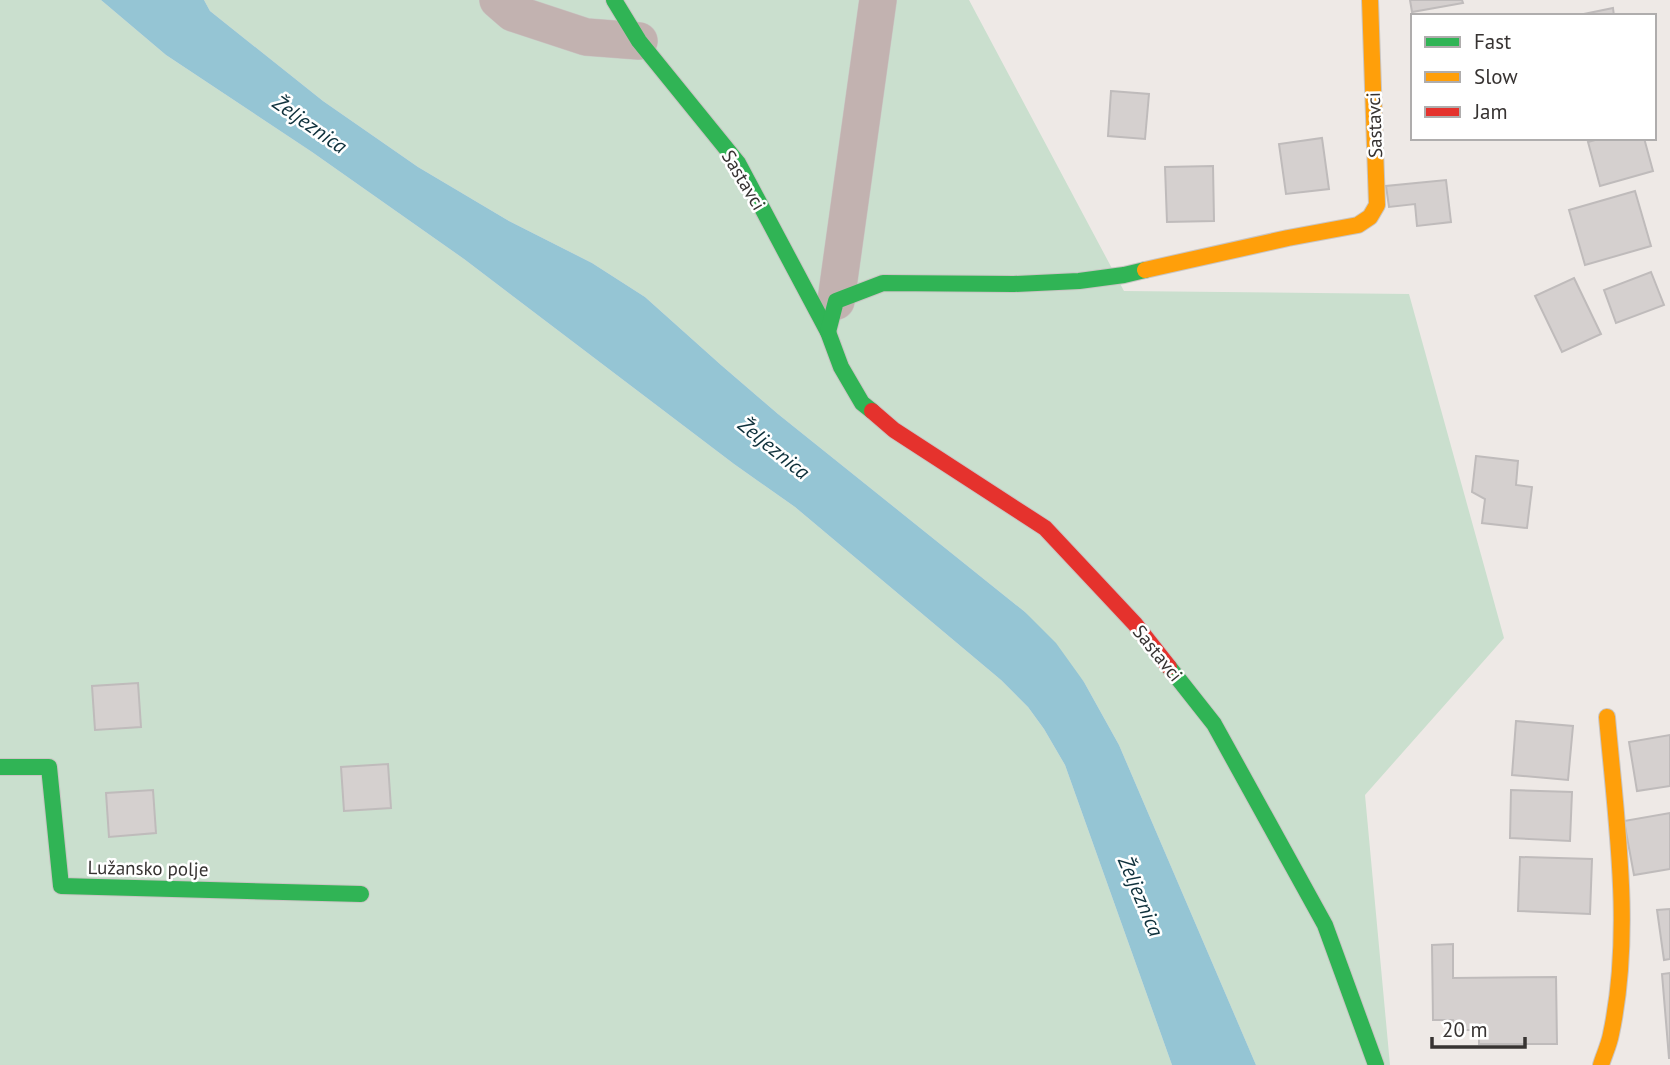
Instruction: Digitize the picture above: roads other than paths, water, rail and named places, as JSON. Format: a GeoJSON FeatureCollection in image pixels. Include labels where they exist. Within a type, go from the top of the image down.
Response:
{"type":"FeatureCollection","features":[{"type":"Feature","properties":{"kind":"street"},"geometry":{"type":"LineString","coordinates":[[498,0],[513,13],[586,37],[639,41]]}},
{"type":"Feature","properties":{"kind":"street","name":"Sastavci"},"geometry":{"type":"LineString","coordinates":[[614,0],[639,41],[738,163],[832,317],[841,368],[862,403],[894,430],[1045,528],[1135,624],[1214,724],[1325,925],[1376,1065]]}},
{"type":"Feature","properties":{"kind":"street"},"geometry":{"type":"LineString","coordinates":[[832,317],[878,0]]}},
{"type":"Feature","properties":{"kind":"street","name":"Sastavci"},"geometry":{"type":"LineString","coordinates":[[832,317],[883,283],[1079,281],[1124,275],[1358,225],[1370,216],[1377,205],[1370,0]]}},
{"type":"Feature","properties":{"kind":"street"},"geometry":{"type":"LineString","coordinates":[[1601,1065],[1612,1036],[1619,980],[1622,888],[1607,717]]}},
{"type":"Feature","properties":{"kind":"street","name":"Lužansko polje"},"geometry":{"type":"LineString","coordinates":[[0,766],[49,767],[61,886],[361,894]]}},
{"type":"Feature","properties":{"kind":"water","name":"Željeznica"},"geometry":{"type":"Polygon","coordinates":[[[101,0],[204,0],[210,11],[323,101],[418,167],[509,221],[592,263],[645,297],[778,414],[1025,612],[1056,643],[1084,682],[1119,745],[1256,1065],[1172,1065],[1065,765],[1028,707],[1001,680],[795,507],[734,464],[464,259],[312,152],[166,55],[101,0]]]}}]}
